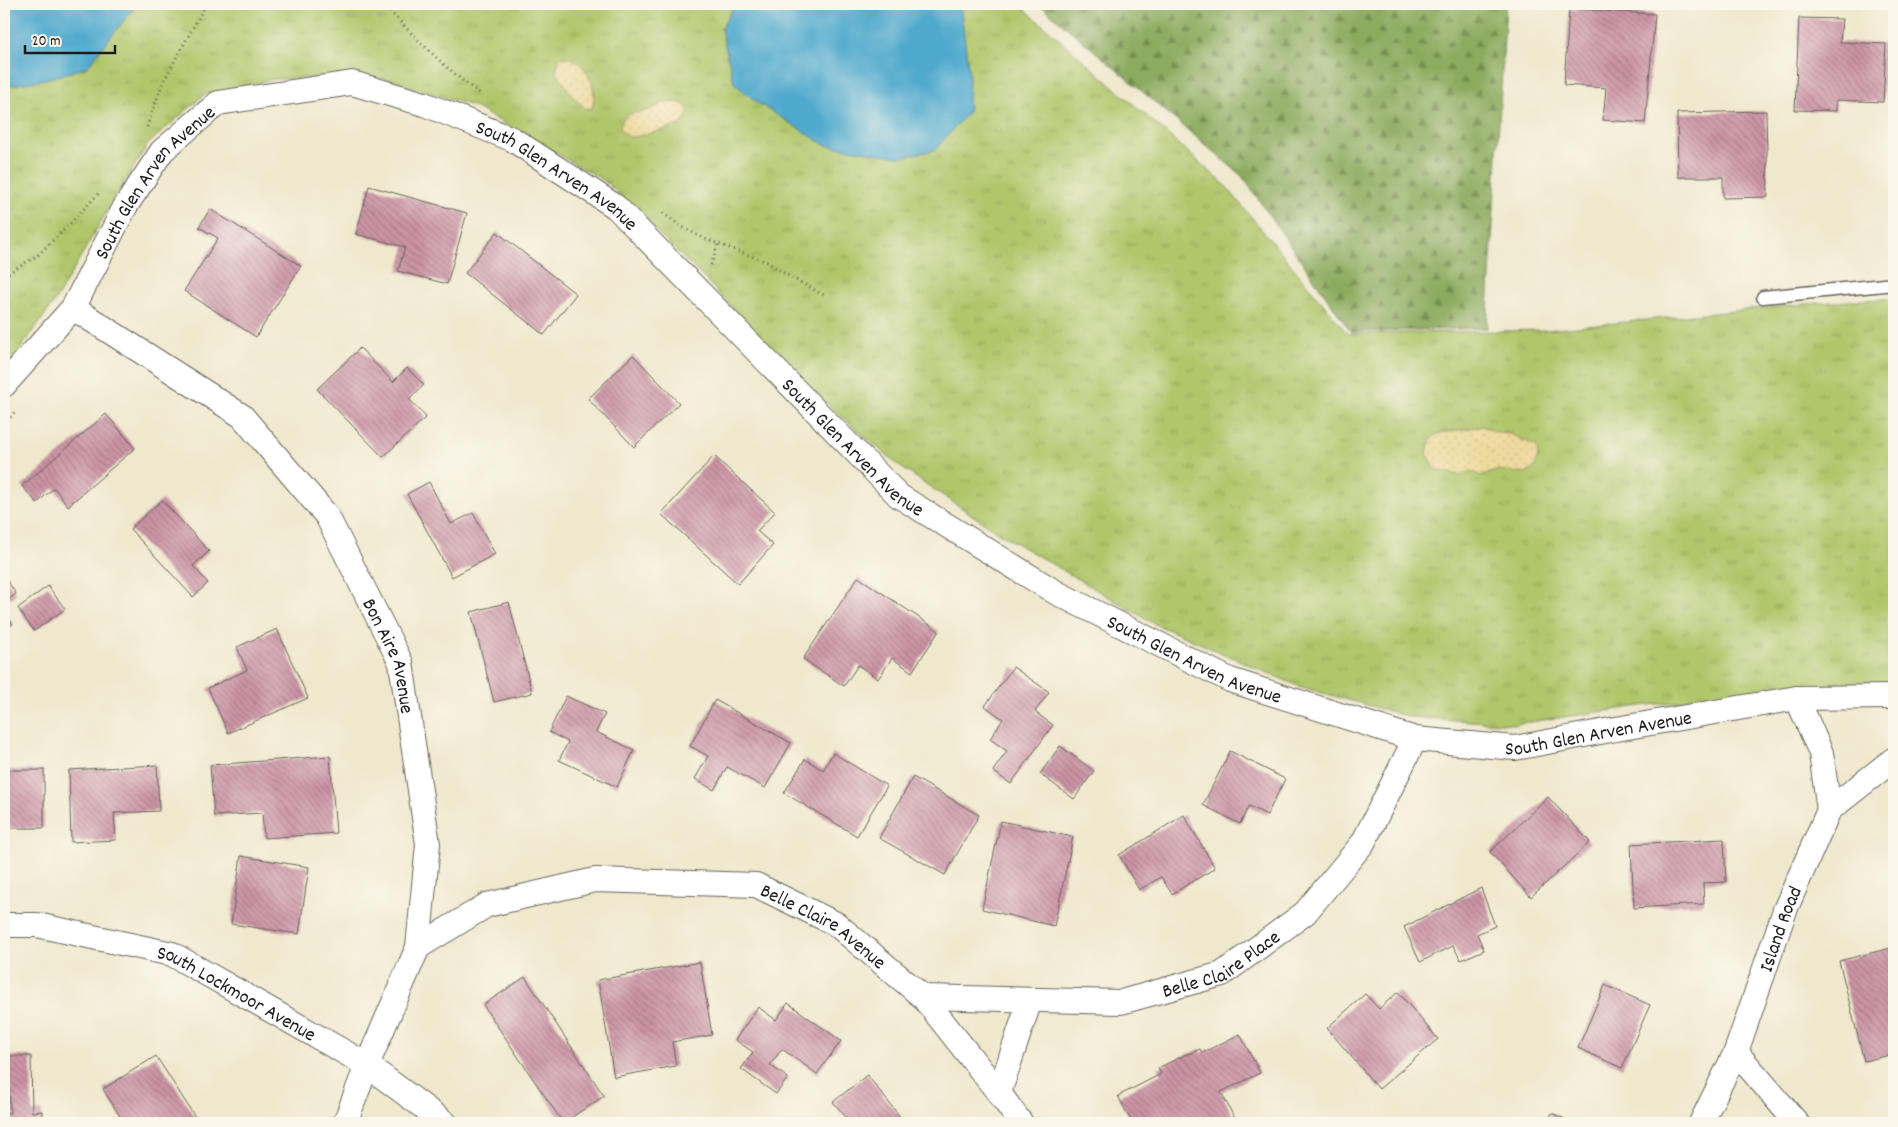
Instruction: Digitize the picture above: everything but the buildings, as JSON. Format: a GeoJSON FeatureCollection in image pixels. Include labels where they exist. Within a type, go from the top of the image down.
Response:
{"type":"FeatureCollection","features":[{"type":"Feature","properties":{"kind":"street","name":"South Glen Arven Avenue"},"geometry":{"type":"LineString","coordinates":[[4,385],[72,308],[125,207],[162,150],[218,103],[352,83],[424,104],[512,139],[616,207],[899,496],[1055,592],[1230,680],[1415,739],[1515,748],[1797,698],[1894,697]]}},
{"type":"Feature","properties":{"kind":"street","name":"Bon Aire Avenue"},"geometry":{"type":"LineString","coordinates":[[72,308],[242,416],[327,516],[401,663],[428,844],[418,947],[367,1065],[345,1123]]}},
{"type":"Feature","properties":{"kind":"street"},"geometry":{"type":"LineString","coordinates":[[1797,698],[1821,754],[1829,810]]}},
{"type":"Feature","properties":{"kind":"street","name":"Belle Claire Place"},"geometry":{"type":"LineString","coordinates":[[922,997],[1121,1002],[1222,974],[1304,914],[1363,843],[1415,739]]}},
{"type":"Feature","properties":{"kind":"street","name":"Island Road"},"geometry":{"type":"LineString","coordinates":[[1701,1123],[1736,1052],[1785,910],[1829,810],[1894,759]]}},
{"type":"Feature","properties":{"kind":"street","name":"Belle Claire Avenue"},"geometry":{"type":"LineString","coordinates":[[418,947],[487,905],[596,880],[756,885],[836,924],[922,997],[1021,1123]]}},
{"type":"Feature","properties":{"kind":"street","name":"South Lockmoor Avenue"},"geometry":{"type":"LineString","coordinates":[[4,925],[37,925],[172,954],[367,1065],[445,1123]]}},
{"type":"Feature","properties":{"kind":"street"},"geometry":{"type":"LineString","coordinates":[[1000,1094],[1030,1000]]}},
{"type":"Feature","properties":{"kind":"street"},"geometry":{"type":"LineString","coordinates":[[1736,1052],[1797,1123]]}},
{"type":"Feature","properties":{"kind":"lane"},"geometry":{"type":"LineString","coordinates":[[1763,297],[1894,284]]}},
{"type":"Feature","properties":{"kind":"path"},"geometry":{"type":"LineString","coordinates":[[143,133],[163,82],[206,4]]}},
{"type":"Feature","properties":{"kind":"path"},"geometry":{"type":"LineString","coordinates":[[4,276],[38,255],[102,189]]}},
{"type":"Feature","properties":{"kind":"green space"},"geometry":{"type":"Polygon","coordinates":[[[4,4],[1019,4],[1224,184],[1348,334],[1547,330],[1803,304],[1894,298],[1894,685],[1839,685],[1640,706],[1516,724],[1410,717],[1298,686],[1153,623],[999,533],[899,466],[811,390],[705,279],[605,181],[473,106],[378,77],[276,79],[205,94],[148,144],[57,298],[4,372],[4,4]]]}},
{"type":"Feature","properties":{"kind":"green space"},"geometry":{"type":"Polygon","coordinates":[[[1039,4],[1506,4],[1487,328],[1351,332],[1242,176],[1039,4]]]}},
{"type":"Feature","properties":{"kind":"sand"},"geometry":{"type":"Polygon","coordinates":[[[568,57],[581,65],[590,78],[594,93],[592,108],[586,109],[573,97],[556,71],[560,58],[568,57]]]}},
{"type":"Feature","properties":{"kind":"sand"},"geometry":{"type":"Polygon","coordinates":[[[679,102],[686,106],[689,112],[682,124],[633,137],[630,137],[620,129],[622,120],[629,114],[650,110],[662,103],[679,102]]]}},
{"type":"Feature","properties":{"kind":"sand"},"geometry":{"type":"Polygon","coordinates":[[[1482,426],[1499,433],[1510,434],[1536,446],[1538,456],[1535,467],[1526,474],[1499,470],[1481,476],[1472,471],[1459,475],[1436,470],[1427,453],[1430,440],[1437,434],[1482,426]]]}},
{"type":"Feature","properties":{"kind":"water"},"geometry":{"type":"Polygon","coordinates":[[[4,4],[137,4],[87,67],[50,78],[4,87],[4,4]]]}},
{"type":"Feature","properties":{"kind":"water"},"geometry":{"type":"Polygon","coordinates":[[[735,4],[958,4],[961,11],[969,74],[968,112],[935,150],[899,157],[825,145],[758,103],[734,83],[721,29],[735,4]]]}}]}
